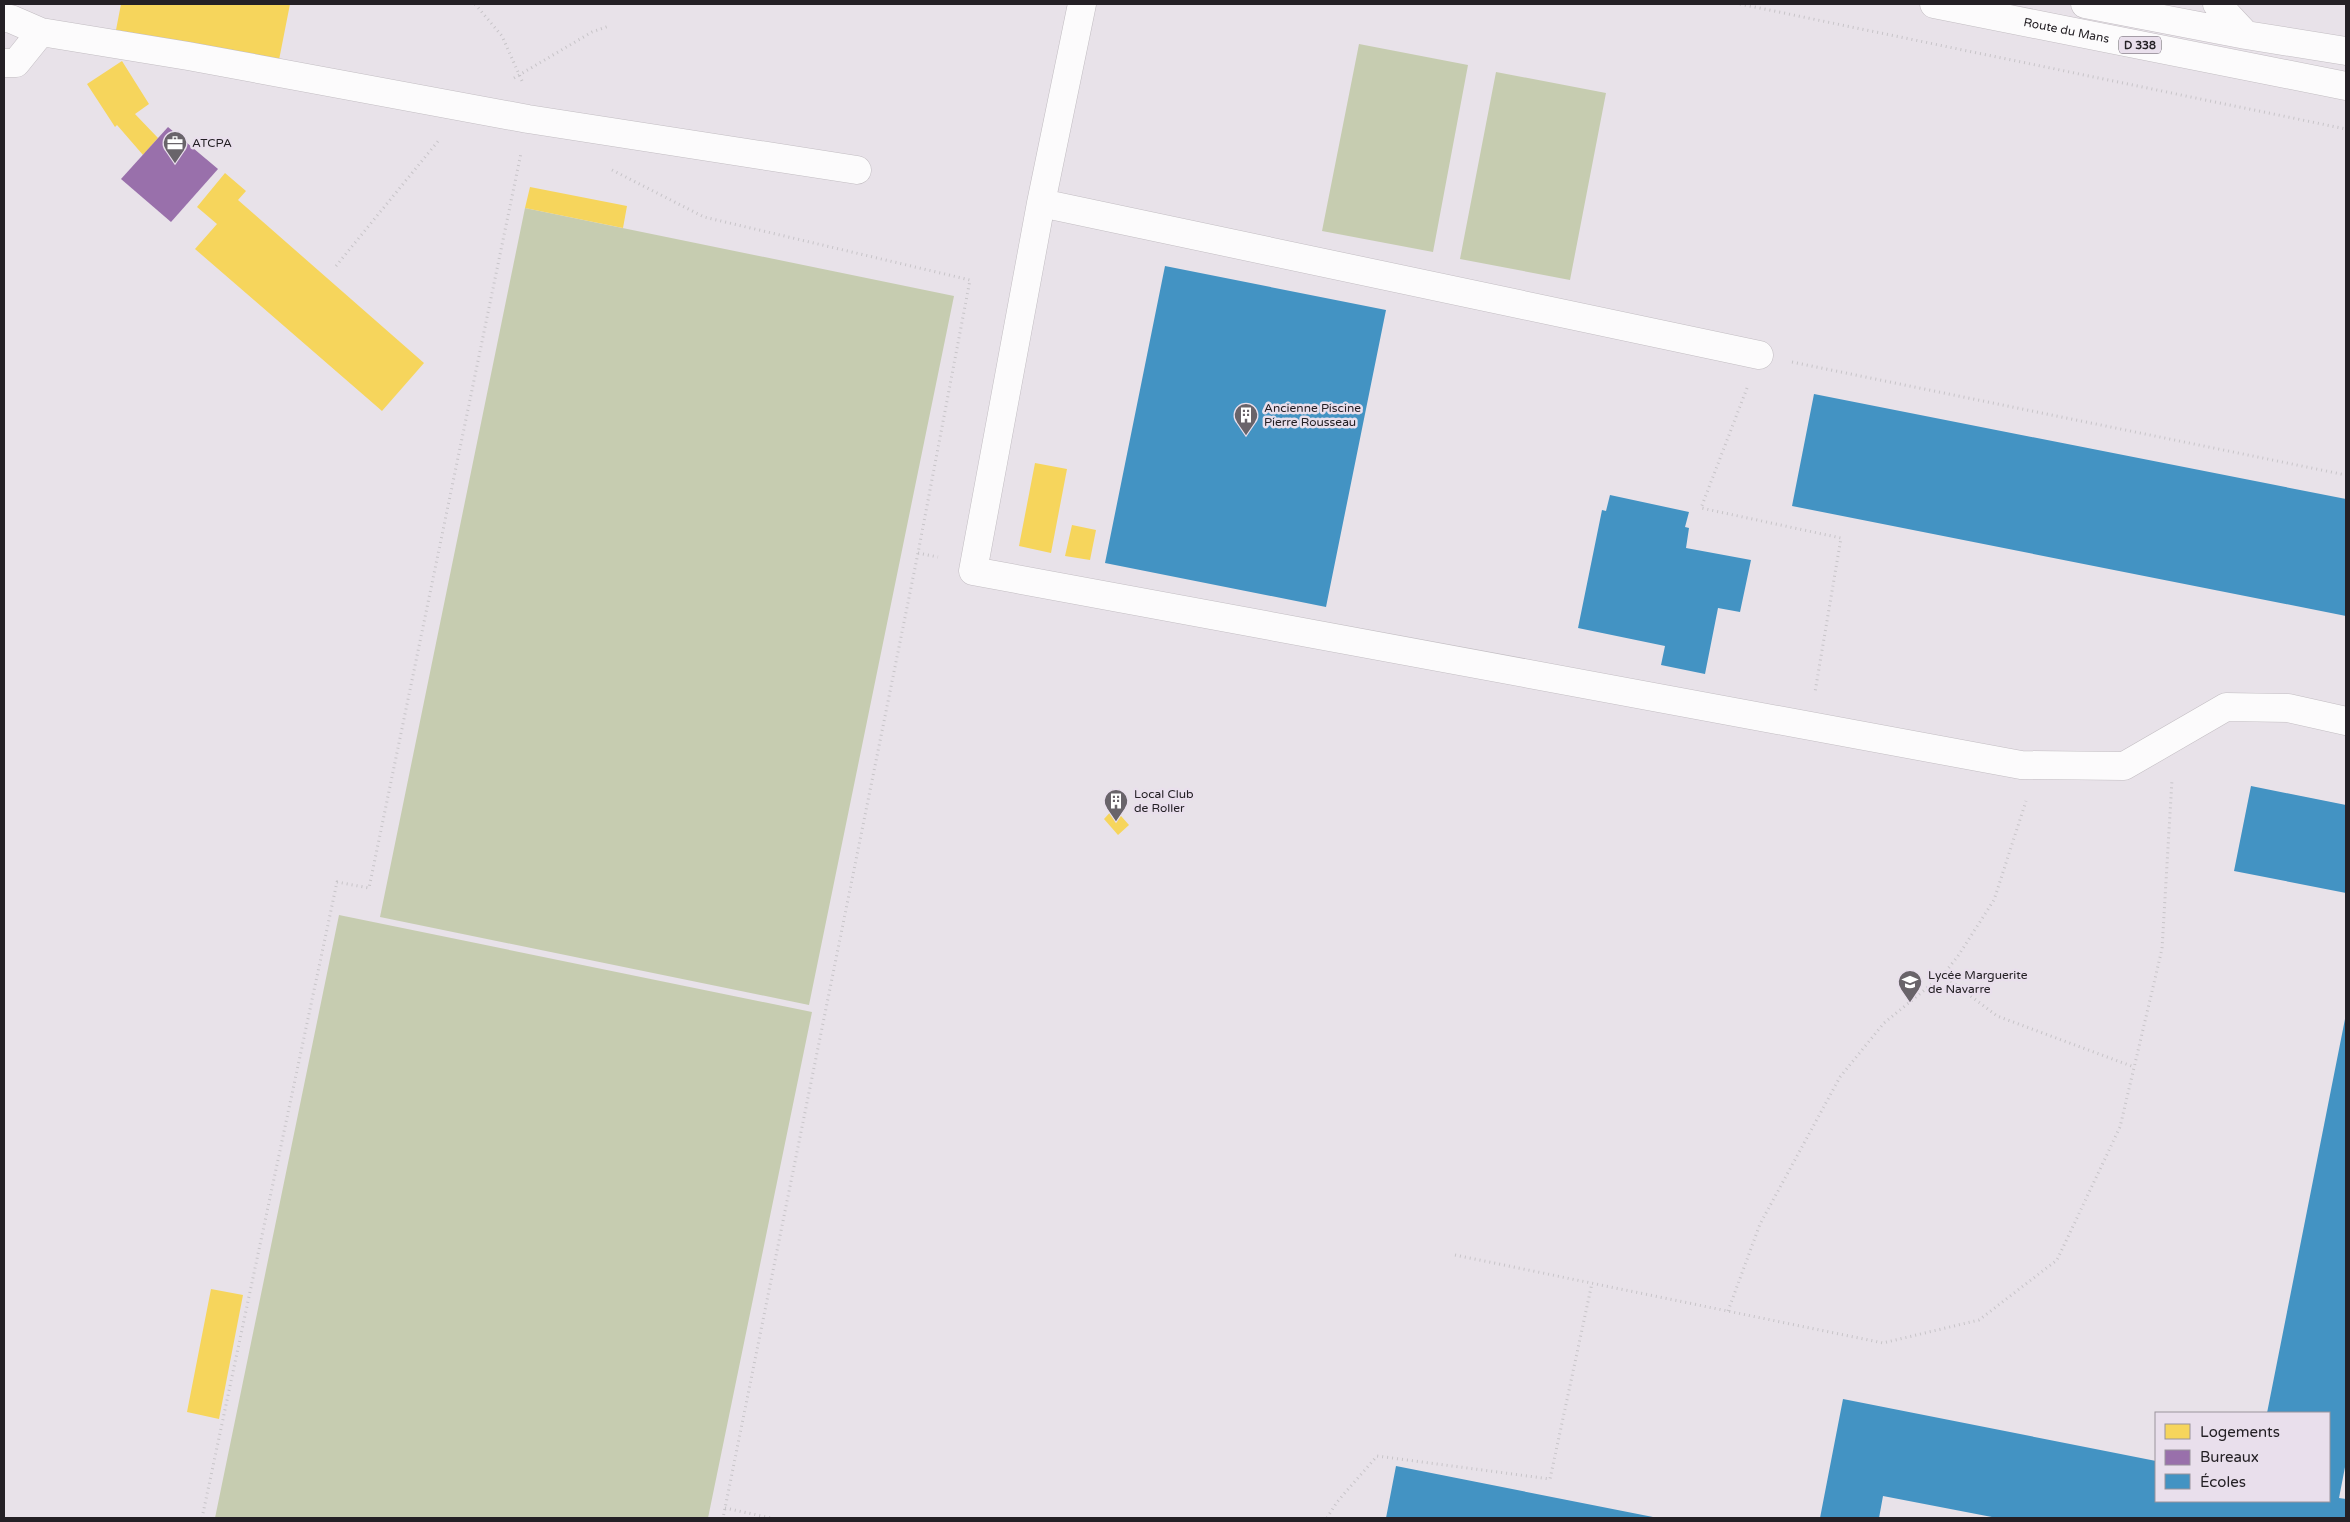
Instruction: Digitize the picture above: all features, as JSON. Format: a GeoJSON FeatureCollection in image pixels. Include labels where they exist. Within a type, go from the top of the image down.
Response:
{"type":"FeatureCollection","features":[{"type":"Feature","properties":{"kind":"main road"},"geometry":{"type":"LineString","coordinates":[[1082,4],[1041,203],[973,571],[1810,724],[2021,765],[2124,766],[2226,707],[2288,708],[2346,721]]}},
{"type":"Feature","properties":{"kind":"main road","name":"Route du Mans"},"geometry":{"type":"LineString","coordinates":[[1934,4],[2346,86]]}},
{"type":"Feature","properties":{"kind":"main road"},"geometry":{"type":"LineString","coordinates":[[2085,4],[2246,35],[2346,51]]}},
{"type":"Feature","properties":{"kind":"main road"},"geometry":{"type":"LineString","coordinates":[[2217,4],[2246,35]]}},
{"type":"Feature","properties":{"kind":"main road"},"geometry":{"type":"LineString","coordinates":[[4,18],[11,18],[41,32],[188,56],[528,119],[857,170]]}},
{"type":"Feature","properties":{"kind":"main road"},"geometry":{"type":"LineString","coordinates":[[4,63],[16,63],[41,32]]}},
{"type":"Feature","properties":{"kind":"main road"},"geometry":{"type":"LineString","coordinates":[[1041,203],[1759,356]]}},
{"type":"Feature","properties":{"kind":"path"},"geometry":{"type":"LineString","coordinates":[[474,4],[502,36],[520,74],[592,32],[610,26]]}},
{"type":"Feature","properties":{"kind":"path"},"geometry":{"type":"LineString","coordinates":[[1740,4],[2346,129]]}},
{"type":"Feature","properties":{"kind":"path"},"geometry":{"type":"LineString","coordinates":[[336,266],[466,107]]}},
{"type":"Feature","properties":{"kind":"path"},"geometry":{"type":"LineString","coordinates":[[202,1518],[337,882],[369,888],[528,119]]}},
{"type":"Feature","properties":{"kind":"path"},"geometry":{"type":"LineString","coordinates":[[607,168],[704,217],[970,280],[918,553],[723,1518]]}},
{"type":"Feature","properties":{"kind":"path"},"geometry":{"type":"LineString","coordinates":[[1810,724],[1841,538],[1701,508],[1759,356],[2346,475]]}},
{"type":"Feature","properties":{"kind":"path"},"geometry":{"type":"LineString","coordinates":[[1455,1255],[1884,1342],[1979,1320],[2057,1260],[2120,1127],[2162,950],[2174,737]]}},
{"type":"Feature","properties":{"kind":"path"},"geometry":{"type":"LineString","coordinates":[[1728,1311],[1760,1224],[1840,1077],[1884,1023],[1943,975],[1958,956],[1994,900],[2038,765]]}},
{"type":"Feature","properties":{"kind":"path"},"geometry":{"type":"LineString","coordinates":[[1943,975],[1997,1016],[2134,1068]]}},
{"type":"Feature","properties":{"kind":"path"},"geometry":{"type":"LineString","coordinates":[[1327,1518],[1337,1502],[1377,1456],[1550,1480],[1592,1283]]}},
{"type":"Feature","properties":{"kind":"path"},"geometry":{"type":"LineString","coordinates":[[726,1508],[771,1518]]}},
{"type":"Feature","properties":{"kind":"green space"},"geometry":{"type":"Polygon","coordinates":[[[1359,44],[1468,65],[1433,252],[1322,231],[1359,44]]]}},
{"type":"Feature","properties":{"kind":"green space"},"geometry":{"type":"Polygon","coordinates":[[[1496,72],[1606,93],[1570,280],[1460,259],[1496,72]]]}},
{"type":"Feature","properties":{"kind":"green space"},"geometry":{"type":"Polygon","coordinates":[[[525,208],[954,296],[809,1005],[380,917],[525,208]]]}},
{"type":"Feature","properties":{"kind":"green space"},"geometry":{"type":"Polygon","coordinates":[[[339,915],[812,1012],[708,1518],[215,1518],[339,915]]]}},
{"type":"Feature","properties":{"kind":"building: Logements"},"geometry":{"type":"Polygon","coordinates":[[[121,4],[290,4],[279,60],[116,30],[121,4]]]}},
{"type":"Feature","properties":{"kind":"building: Logements"},"geometry":{"type":"Polygon","coordinates":[[[122,61],[149,104],[135,114],[158,138],[143,155],[117,125],[115,127],[87,84],[122,61]]]}},
{"type":"Feature","properties":{"kind":"building: Logements"},"geometry":{"type":"Polygon","coordinates":[[[225,173],[246,191],[238,200],[424,363],[382,411],[195,249],[217,224],[197,207],[225,173]]]}},
{"type":"Feature","properties":{"kind":"building: Logements"},"geometry":{"type":"Polygon","coordinates":[[[530,187],[627,206],[623,228],[525,208],[530,187]]]}},
{"type":"Feature","properties":{"kind":"building: Logements"},"geometry":{"type":"Polygon","coordinates":[[[1035,463],[1067,469],[1051,553],[1019,546],[1035,463]]]}},
{"type":"Feature","properties":{"kind":"building: Logements"},"geometry":{"type":"Polygon","coordinates":[[[1072,525],[1096,530],[1090,560],[1065,556],[1072,525]]]}},
{"type":"Feature","properties":{"kind":"building: Logements","name":"Local Club de Roller"},"geometry":{"type":"Polygon","coordinates":[[[1114,808],[1129,825],[1118,835],[1104,819],[1114,808]]]}},
{"type":"Feature","properties":{"kind":"building: Logements"},"geometry":{"type":"Polygon","coordinates":[[[211,1289],[243,1295],[219,1419],[187,1412],[211,1289]]]}},
{"type":"Feature","properties":{"kind":"building: Bureaux"},"geometry":{"type":"Polygon","coordinates":[[[168,127],[218,169],[171,222],[121,179],[168,127]]]}},
{"type":"Feature","properties":{"kind":"building: Écoles","name":"Ancienne Piscine Pierre Rousseau"},"geometry":{"type":"Polygon","coordinates":[[[1165,266],[1386,310],[1326,607],[1105,563],[1165,266]]]}},
{"type":"Feature","properties":{"kind":"building: Écoles"},"geometry":{"type":"Polygon","coordinates":[[[1814,394],[2346,499],[2346,616],[1792,506],[1814,394]]]}},
{"type":"Feature","properties":{"kind":"building: Écoles"},"geometry":{"type":"Polygon","coordinates":[[[1610,495],[1689,512],[1685,527],[1689,528],[1686,548],[1751,560],[1740,612],[1718,608],[1705,674],[1661,665],[1665,646],[1578,628],[1602,510],[1606,511],[1610,495]]]}},
{"type":"Feature","properties":{"kind":"building: Écoles"},"geometry":{"type":"Polygon","coordinates":[[[2251,786],[2346,805],[2346,893],[2234,871],[2251,786]]]}},
{"type":"Feature","properties":{"kind":"building: Écoles"},"geometry":{"type":"Polygon","coordinates":[[[2345,1019],[2346,1462],[2339,1498],[2346,1499],[2346,1518],[1997,1518],[1883,1496],[1879,1518],[1820,1518],[1843,1399],[2155,1461],[2155,1502],[2330,1502],[2330,1412],[2267,1412],[2345,1019]]]}},
{"type":"Feature","properties":{"kind":"building: Écoles"},"geometry":{"type":"Polygon","coordinates":[[[1396,1466],[1653,1517],[1653,1518],[1386,1518],[1396,1466]]]}},
{"type":"Feature","properties":{"kind":"place","name":"ATCPA"},"geometry":{"type":"Point","coordinates":[175,164]}},
{"type":"Feature","properties":{"kind":"place","name":"Ancienne Piscine Pierre Rousseau"},"geometry":{"type":"Point","coordinates":[1246,436]}},
{"type":"Feature","properties":{"kind":"place","name":"Local Club de Roller"},"geometry":{"type":"Point","coordinates":[1116,822]}},
{"type":"Feature","properties":{"kind":"place","name":"Lycée Marguerite de Navarre"},"geometry":{"type":"Point","coordinates":[1910,1003]}}]}
